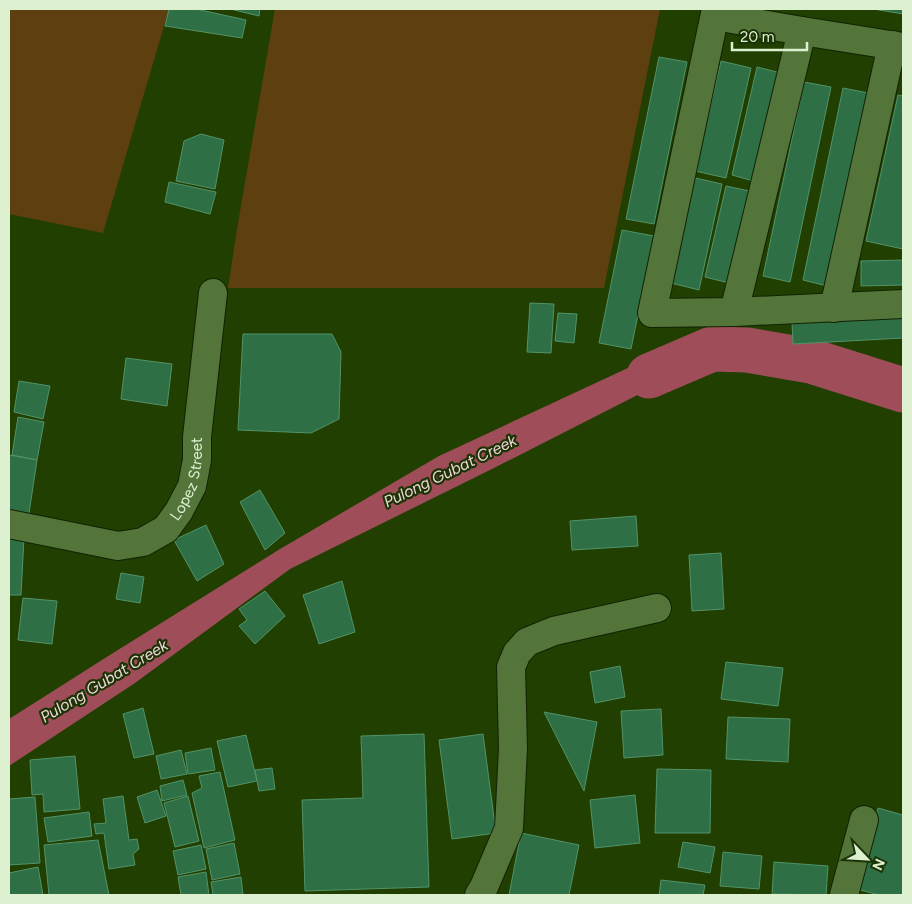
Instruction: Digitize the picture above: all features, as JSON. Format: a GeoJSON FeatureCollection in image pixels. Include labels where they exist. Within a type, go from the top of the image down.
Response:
{"type":"FeatureCollection","features":[{"type":"Feature","properties":{"kind":"street"},"geometry":{"type":"LineString","coordinates":[[834,308],[898,46],[802,31],[716,12],[652,313],[734,312],[834,308],[903,304]]}},
{"type":"Feature","properties":{"kind":"street"},"geometry":{"type":"LineString","coordinates":[[734,312],[802,31]]}},
{"type":"Feature","properties":{"kind":"street","name":"Lopez Street"},"geometry":{"type":"LineString","coordinates":[[9,524],[118,546],[143,542],[166,529],[179,511],[192,486],[194,477],[213,293]]}},
{"type":"Feature","properties":{"kind":"street"},"geometry":{"type":"LineString","coordinates":[[480,895],[508,828],[513,748],[511,667],[517,653],[527,642],[554,631],[657,608]]}},
{"type":"Feature","properties":{"kind":"street"},"geometry":{"type":"LineString","coordinates":[[844,895],[864,820]]}},
{"type":"Feature","properties":{"kind":"shaded area"},"geometry":{"type":"Polygon","coordinates":[[[9,9],[169,9],[103,233],[9,214],[9,9]]]}},
{"type":"Feature","properties":{"kind":"shaded area"},"geometry":{"type":"Polygon","coordinates":[[[275,9],[660,9],[604,288],[228,288],[275,9]]]}},
{"type":"Feature","properties":{"kind":"water"},"geometry":{"type":"Polygon","coordinates":[[[786,347],[821,348],[903,378],[903,399],[869,389],[718,354],[290,569],[135,683],[9,766],[9,719],[280,549],[439,456],[658,354],[786,347]]]}},
{"type":"Feature","properties":{"kind":"building"},"geometry":{"type":"Polygon","coordinates":[[[169,9],[196,9],[246,20],[242,38],[165,26],[169,9]]]}},
{"type":"Feature","properties":{"kind":"building"},"geometry":{"type":"Polygon","coordinates":[[[230,9],[260,9],[259,16],[230,9]]]}},
{"type":"Feature","properties":{"kind":"building"},"geometry":{"type":"Polygon","coordinates":[[[873,9],[903,9],[903,14],[873,9]]]}},
{"type":"Feature","properties":{"kind":"building"},"geometry":{"type":"Polygon","coordinates":[[[659,57],[687,62],[654,224],[626,219],[659,57]]]}},
{"type":"Feature","properties":{"kind":"building"},"geometry":{"type":"Polygon","coordinates":[[[721,61],[751,68],[726,178],[695,171],[721,61]]]}},
{"type":"Feature","properties":{"kind":"building"},"geometry":{"type":"Polygon","coordinates":[[[757,67],[785,74],[757,182],[732,175],[757,67]]]}},
{"type":"Feature","properties":{"kind":"building"},"geometry":{"type":"Polygon","coordinates":[[[804,82],[831,87],[790,282],[763,276],[804,82]]]}},
{"type":"Feature","properties":{"kind":"building"},"geometry":{"type":"Polygon","coordinates":[[[843,88],[868,93],[827,286],[803,280],[843,88]]]}},
{"type":"Feature","properties":{"kind":"building"},"geometry":{"type":"Polygon","coordinates":[[[898,95],[903,96],[903,249],[866,241],[898,95]]]}},
{"type":"Feature","properties":{"kind":"building"},"geometry":{"type":"Polygon","coordinates":[[[201,134],[224,140],[215,189],[176,181],[184,141],[201,134]]]}},
{"type":"Feature","properties":{"kind":"building"},"geometry":{"type":"Polygon","coordinates":[[[691,177],[722,184],[699,290],[667,282],[691,177]]]}},
{"type":"Feature","properties":{"kind":"building"},"geometry":{"type":"Polygon","coordinates":[[[169,182],[216,192],[210,214],[165,202],[169,182]]]}},
{"type":"Feature","properties":{"kind":"building"},"geometry":{"type":"Polygon","coordinates":[[[726,186],[754,192],[733,284],[705,277],[726,186]]]}},
{"type":"Feature","properties":{"kind":"building"},"geometry":{"type":"Polygon","coordinates":[[[622,230],[654,236],[631,349],[599,343],[622,230]]]}},
{"type":"Feature","properties":{"kind":"building"},"geometry":{"type":"Polygon","coordinates":[[[903,260],[903,285],[861,286],[861,261],[903,260]]]}},
{"type":"Feature","properties":{"kind":"building"},"geometry":{"type":"Polygon","coordinates":[[[530,303],[554,304],[551,353],[527,352],[530,303]]]}},
{"type":"Feature","properties":{"kind":"building"},"geometry":{"type":"Polygon","coordinates":[[[558,313],[577,314],[574,343],[555,341],[558,313]]]}},
{"type":"Feature","properties":{"kind":"building"},"geometry":{"type":"Polygon","coordinates":[[[903,316],[903,338],[793,344],[792,322],[903,316]]]}},
{"type":"Feature","properties":{"kind":"building"},"geometry":{"type":"Polygon","coordinates":[[[243,334],[332,334],[341,352],[339,419],[311,433],[238,430],[243,334]]]}},
{"type":"Feature","properties":{"kind":"building"},"geometry":{"type":"Polygon","coordinates":[[[126,358],[172,364],[167,406],[121,399],[126,358]]]}},
{"type":"Feature","properties":{"kind":"building"},"geometry":{"type":"Polygon","coordinates":[[[19,381],[50,386],[43,419],[14,412],[19,381]]]}},
{"type":"Feature","properties":{"kind":"building"},"geometry":{"type":"Polygon","coordinates":[[[18,417],[44,422],[37,460],[12,455],[18,417]]]}},
{"type":"Feature","properties":{"kind":"building"},"geometry":{"type":"Polygon","coordinates":[[[9,455],[37,460],[28,520],[9,517],[9,455]]]}},
{"type":"Feature","properties":{"kind":"building"},"geometry":{"type":"Polygon","coordinates":[[[260,490],[285,533],[265,550],[240,502],[260,490]]]}},
{"type":"Feature","properties":{"kind":"building"},"geometry":{"type":"Polygon","coordinates":[[[636,516],[638,546],[572,550],[570,521],[636,516]]]}},
{"type":"Feature","properties":{"kind":"building"},"geometry":{"type":"Polygon","coordinates":[[[206,525],[224,564],[197,581],[174,540],[206,525]]]}},
{"type":"Feature","properties":{"kind":"building"},"geometry":{"type":"Polygon","coordinates":[[[9,536],[24,537],[21,595],[9,595],[9,536]]]}},
{"type":"Feature","properties":{"kind":"building"},"geometry":{"type":"Polygon","coordinates":[[[721,553],[724,609],[692,611],[689,555],[721,553]]]}},
{"type":"Feature","properties":{"kind":"building"},"geometry":{"type":"Polygon","coordinates":[[[121,573],[144,577],[140,603],[116,599],[121,573]]]}},
{"type":"Feature","properties":{"kind":"building"},"geometry":{"type":"Polygon","coordinates":[[[342,581],[355,632],[319,644],[303,595],[342,581]]]}},
{"type":"Feature","properties":{"kind":"building"},"geometry":{"type":"Polygon","coordinates":[[[265,591],[285,616],[255,644],[239,626],[247,620],[239,609],[265,591]]]}},
{"type":"Feature","properties":{"kind":"building"},"geometry":{"type":"Polygon","coordinates":[[[23,598],[57,601],[52,644],[18,640],[23,598]]]}},
{"type":"Feature","properties":{"kind":"building"},"geometry":{"type":"Polygon","coordinates":[[[726,662],[783,668],[778,706],[721,699],[726,662]]]}},
{"type":"Feature","properties":{"kind":"building"},"geometry":{"type":"Polygon","coordinates":[[[620,666],[625,697],[595,703],[590,672],[620,666]]]}},
{"type":"Feature","properties":{"kind":"building"},"geometry":{"type":"Polygon","coordinates":[[[143,708],[154,754],[134,758],[123,714],[143,708]]]}},
{"type":"Feature","properties":{"kind":"building"},"geometry":{"type":"Polygon","coordinates":[[[661,709],[663,755],[624,758],[621,711],[661,709]]]}},
{"type":"Feature","properties":{"kind":"building"},"geometry":{"type":"Polygon","coordinates":[[[544,712],[597,722],[584,791],[544,712]]]}},
{"type":"Feature","properties":{"kind":"building"},"geometry":{"type":"Polygon","coordinates":[[[728,717],[790,719],[788,762],[726,759],[728,717]]]}},
{"type":"Feature","properties":{"kind":"building"},"geometry":{"type":"Polygon","coordinates":[[[424,734],[429,887],[305,891],[302,800],[363,798],[361,736],[424,734]]]}},
{"type":"Feature","properties":{"kind":"building"},"geometry":{"type":"Polygon","coordinates":[[[483,734],[496,833],[452,839],[439,740],[483,734]]]}},
{"type":"Feature","properties":{"kind":"building"},"geometry":{"type":"Polygon","coordinates":[[[246,735],[257,781],[228,787],[217,741],[246,735]]]}},
{"type":"Feature","properties":{"kind":"building"},"geometry":{"type":"Polygon","coordinates":[[[211,748],[215,770],[188,774],[185,753],[211,748]]]}},
{"type":"Feature","properties":{"kind":"building"},"geometry":{"type":"Polygon","coordinates":[[[181,750],[187,774],[161,779],[156,756],[181,750]]]}},
{"type":"Feature","properties":{"kind":"building"},"geometry":{"type":"Polygon","coordinates":[[[75,756],[80,809],[44,812],[43,794],[32,795],[30,760],[75,756]]]}},
{"type":"Feature","properties":{"kind":"building"},"geometry":{"type":"Polygon","coordinates":[[[272,768],[275,789],[259,791],[255,770],[272,768]]]}},
{"type":"Feature","properties":{"kind":"building"},"geometry":{"type":"Polygon","coordinates":[[[657,769],[711,770],[710,833],[655,833],[657,769]]]}},
{"type":"Feature","properties":{"kind":"building"},"geometry":{"type":"Polygon","coordinates":[[[220,772],[235,840],[204,848],[192,793],[202,788],[199,776],[220,772]]]}},
{"type":"Feature","properties":{"kind":"building"},"geometry":{"type":"Polygon","coordinates":[[[183,780],[187,795],[162,801],[160,786],[183,780]]]}},
{"type":"Feature","properties":{"kind":"building"},"geometry":{"type":"Polygon","coordinates":[[[157,790],[166,816],[145,823],[137,797],[157,790]]]}},
{"type":"Feature","properties":{"kind":"building"},"geometry":{"type":"Polygon","coordinates":[[[635,795],[640,843],[595,848],[590,800],[635,795]]]}},
{"type":"Feature","properties":{"kind":"building"},"geometry":{"type":"Polygon","coordinates":[[[123,796],[129,840],[137,839],[139,849],[133,854],[135,865],[109,869],[104,833],[96,834],[94,824],[106,823],[103,799],[123,796]]]}},
{"type":"Feature","properties":{"kind":"building"},"geometry":{"type":"Polygon","coordinates":[[[188,796],[199,841],[175,847],[164,803],[188,796]]]}},
{"type":"Feature","properties":{"kind":"building"},"geometry":{"type":"Polygon","coordinates":[[[35,797],[40,863],[9,865],[9,799],[35,797]]]}},
{"type":"Feature","properties":{"kind":"building"},"geometry":{"type":"Polygon","coordinates":[[[878,808],[903,815],[903,895],[879,895],[857,889],[878,808]]]}},
{"type":"Feature","properties":{"kind":"building"},"geometry":{"type":"Polygon","coordinates":[[[89,812],[92,836],[48,842],[44,818],[89,812]]]}},
{"type":"Feature","properties":{"kind":"building"},"geometry":{"type":"Polygon","coordinates":[[[521,833],[579,845],[569,895],[509,895],[521,833]]]}},
{"type":"Feature","properties":{"kind":"building"},"geometry":{"type":"Polygon","coordinates":[[[98,840],[109,895],[49,895],[44,845],[98,840]]]}},
{"type":"Feature","properties":{"kind":"building"},"geometry":{"type":"Polygon","coordinates":[[[683,842],[715,847],[710,873],[678,867],[683,842]]]}},
{"type":"Feature","properties":{"kind":"building"},"geometry":{"type":"Polygon","coordinates":[[[234,843],[240,874],[212,880],[206,849],[234,843]]]}},
{"type":"Feature","properties":{"kind":"building"},"geometry":{"type":"Polygon","coordinates":[[[201,845],[206,869],[178,875],[173,851],[201,845]]]}},
{"type":"Feature","properties":{"kind":"building"},"geometry":{"type":"Polygon","coordinates":[[[723,852],[762,856],[759,889],[720,886],[723,852]]]}},
{"type":"Feature","properties":{"kind":"building"},"geometry":{"type":"Polygon","coordinates":[[[774,862],[828,866],[826,895],[772,894],[774,862]]]}},
{"type":"Feature","properties":{"kind":"building"},"geometry":{"type":"Polygon","coordinates":[[[38,867],[43,895],[9,895],[9,873],[38,867]]]}},
{"type":"Feature","properties":{"kind":"building"},"geometry":{"type":"Polygon","coordinates":[[[206,872],[209,895],[181,895],[178,877],[206,872]]]}},
{"type":"Feature","properties":{"kind":"building"},"geometry":{"type":"Polygon","coordinates":[[[241,877],[243,895],[213,895],[211,882],[241,877]]]}},
{"type":"Feature","properties":{"kind":"building"},"geometry":{"type":"Polygon","coordinates":[[[661,880],[705,885],[703,895],[659,895],[661,880]]]}},
{"type":"Feature","properties":{"kind":"waterway","name":"Pulong Gubat Creek"},"geometry":{"type":"LineString","coordinates":[[649,376],[712,349],[747,350],[811,361],[903,390]]}}]}
